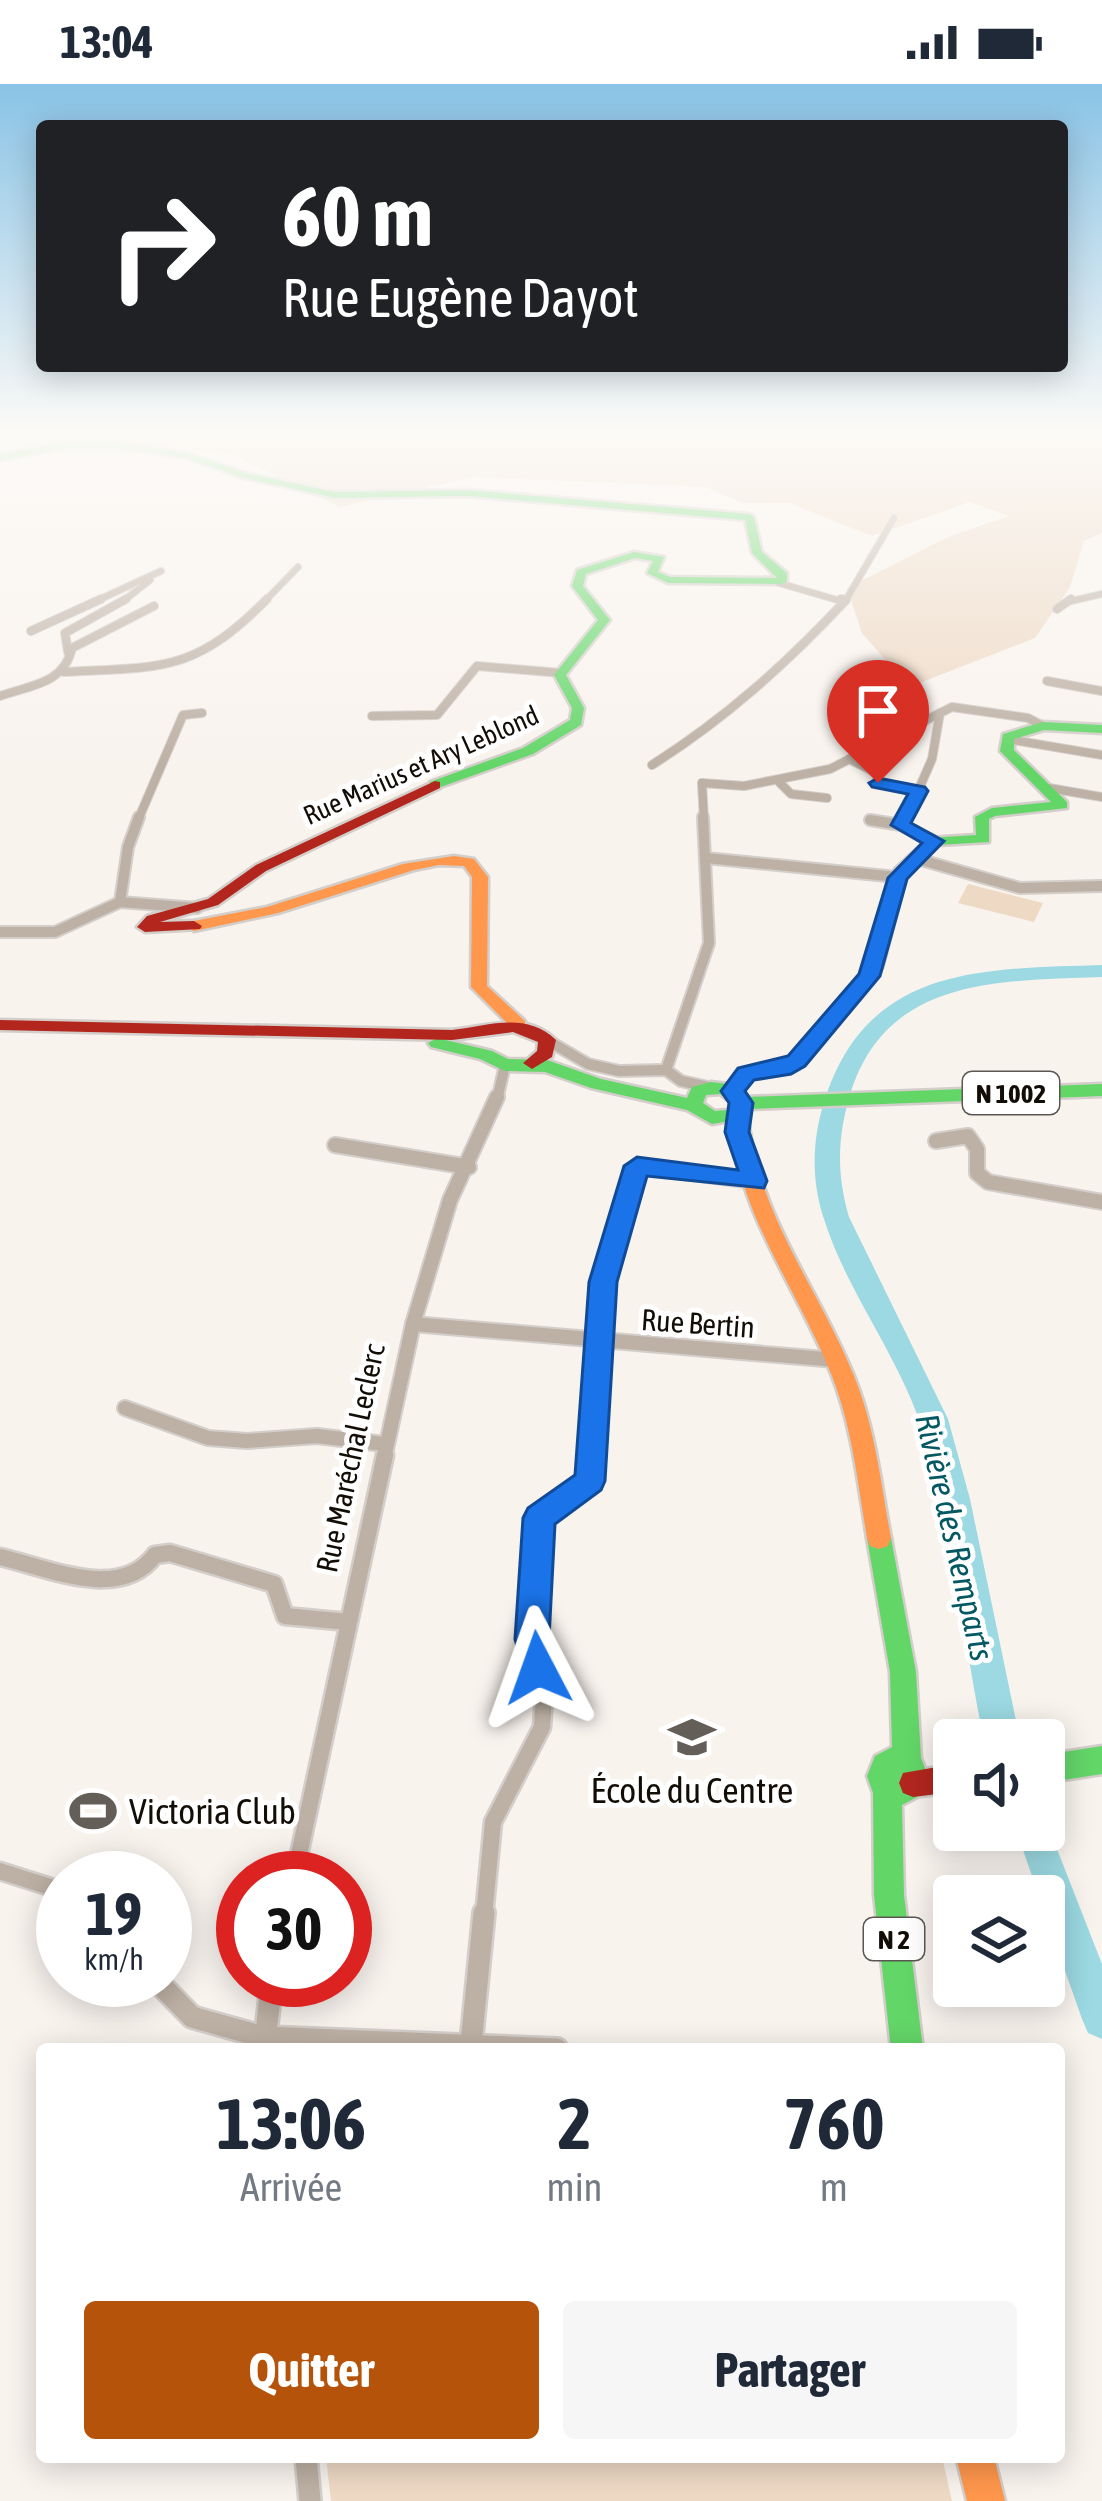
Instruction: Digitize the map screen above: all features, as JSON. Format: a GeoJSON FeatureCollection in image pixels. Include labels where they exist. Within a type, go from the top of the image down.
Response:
{"type":"FeatureCollection","features":[{"type":"Feature","properties":{"kind":"main road"},"geometry":{"type":"LineString","coordinates":[[752,543],[762,560],[784,578],[779,583]]}},
{"type":"Feature","properties":{"kind":"main road","name":"Rue Marius et Ary Leblond"},"geometry":{"type":"LineString","coordinates":[[503,1029],[478,980],[480,877],[469,862],[449,858],[424,862],[249,915],[160,929],[145,927],[153,920],[197,908],[297,849],[453,776],[528,751],[567,730],[578,709],[561,685],[560,673],[604,620],[577,586],[576,578],[589,568],[644,554],[660,559],[652,573],[668,580],[779,583]]}},
{"type":"Feature","properties":{"kind":"main road"},"geometry":{"type":"LineString","coordinates":[[933,1777],[903,1776],[906,1714],[900,1651],[858,1421],[836,1360],[791,1282],[720,1101],[746,1074],[783,1069],[796,1061],[874,968],[898,878],[914,858],[934,841],[984,839],[982,817],[992,812],[1057,808],[1061,799],[1006,751],[1007,739],[1042,727],[1100,729]]}},
{"type":"Feature","properties":{"kind":"main road"},"geometry":{"type":"LineString","coordinates":[[0,1025],[254,1025],[462,1035],[537,1030],[566,1072]]}},
{"type":"Feature","properties":{"kind":"main road"},"geometry":{"type":"LineString","coordinates":[[495,1060],[483,1043],[503,1029]]}},
{"type":"Feature","properties":{"kind":"main road"},"geometry":{"type":"LineString","coordinates":[[354,1031],[532,1064],[548,1043]]}},
{"type":"Feature","properties":{"kind":"main road","name":"N 1002"},"geometry":{"type":"LineString","coordinates":[[532,1064],[665,1098],[720,1101],[1102,1090]]}},
{"type":"Feature","properties":{"kind":"main road","name":"N 1002"},"geometry":{"type":"LineString","coordinates":[[712,1118],[720,1101]]}},
{"type":"Feature","properties":{"kind":"main road"},"geometry":{"type":"LineString","coordinates":[[1065,1766],[1096,1761]]}},
{"type":"Feature","properties":{"kind":"main road","name":"N 2"},"geometry":{"type":"LineString","coordinates":[[903,1776],[886,1829],[906,2043]]}},
{"type":"Feature","properties":{"kind":"main road"},"geometry":{"type":"LineString","coordinates":[[976,2463],[986,2501]]}},
{"type":"Feature","properties":{"kind":"street"},"geometry":{"type":"LineString","coordinates":[[652,765],[716,724],[780,670],[846,600],[879,543]]}},
{"type":"Feature","properties":{"kind":"street"},"geometry":{"type":"LineString","coordinates":[[0,696],[64,672],[163,666],[199,656],[226,637],[298,567]]}},
{"type":"Feature","properties":{"kind":"street"},"geometry":{"type":"LineString","coordinates":[[31,631],[161,571],[120,603],[65,633],[64,672]]}},
{"type":"Feature","properties":{"kind":"street"},"geometry":{"type":"LineString","coordinates":[[779,583],[846,600]]}},
{"type":"Feature","properties":{"kind":"street"},"geometry":{"type":"LineString","coordinates":[[1057,609],[1072,598],[1102,594]]}},
{"type":"Feature","properties":{"kind":"street"},"geometry":{"type":"LineString","coordinates":[[68,652],[113,623],[154,606]]}},
{"type":"Feature","properties":{"kind":"street"},"geometry":{"type":"LineString","coordinates":[[372,716],[437,717],[452,706],[477,666],[560,673]]}},
{"type":"Feature","properties":{"kind":"street"},"geometry":{"type":"LineString","coordinates":[[1047,681],[1102,691]]}},
{"type":"Feature","properties":{"kind":"street"},"geometry":{"type":"LineString","coordinates":[[702,783],[734,786],[830,770],[952,707],[1028,718],[1042,727]]}},
{"type":"Feature","properties":{"kind":"street"},"geometry":{"type":"LineString","coordinates":[[120,902],[128,847],[173,730],[183,715],[202,712]]}},
{"type":"Feature","properties":{"kind":"street"},"geometry":{"type":"LineString","coordinates":[[901,825],[932,759],[940,713]]}},
{"type":"Feature","properties":{"kind":"street"},"geometry":{"type":"LineString","coordinates":[[1007,739],[1102,755]]}},
{"type":"Feature","properties":{"kind":"street"},"geometry":{"type":"LineString","coordinates":[[848,759],[877,773],[878,783],[919,791]]}},
{"type":"Feature","properties":{"kind":"street"},"geometry":{"type":"LineString","coordinates":[[666,1070],[709,943],[702,783],[712,771]]}},
{"type":"Feature","properties":{"kind":"street"},"geometry":{"type":"LineString","coordinates":[[778,781],[791,794],[827,798]]}},
{"type":"Feature","properties":{"kind":"street"},"geometry":{"type":"LineString","coordinates":[[1049,788],[1102,797]]}},
{"type":"Feature","properties":{"kind":"street"},"geometry":{"type":"LineString","coordinates":[[870,820],[901,825],[934,841]]}},
{"type":"Feature","properties":{"kind":"street"},"geometry":{"type":"LineString","coordinates":[[706,858],[898,878]]}},
{"type":"Feature","properties":{"kind":"street"},"geometry":{"type":"LineString","coordinates":[[914,858],[1020,888],[1102,886]]}},
{"type":"Feature","properties":{"kind":"street"},"geometry":{"type":"LineString","coordinates":[[0,932],[55,932],[120,902],[197,908]]}},
{"type":"Feature","properties":{"kind":"street"},"geometry":{"type":"LineString","coordinates":[[548,1043],[586,1064],[638,1073],[666,1070],[720,1101]]}},
{"type":"Feature","properties":{"kind":"street","name":"Rue Maréchal Leclerc"},"geometry":{"type":"LineString","coordinates":[[300,1851],[413,1324],[450,1200],[497,1101],[495,1060]]}},
{"type":"Feature","properties":{"kind":"street"},"geometry":{"type":"LineString","coordinates":[[936,1141],[968,1136],[977,1149],[977,1173],[988,1182],[1102,1202]]}},
{"type":"Feature","properties":{"kind":"street"},"geometry":{"type":"LineString","coordinates":[[335,1145],[469,1167]]}},
{"type":"Feature","properties":{"kind":"street"},"geometry":{"type":"LineString","coordinates":[[471,2043],[493,1822],[542,1727],[544,1697],[532,1639],[539,1518],[590,1481],[596,1343],[611,1241],[637,1166],[755,1181]]}},
{"type":"Feature","properties":{"kind":"street","name":"Rue Bertin"},"geometry":{"type":"LineString","coordinates":[[413,1324],[836,1360]]}},
{"type":"Feature","properties":{"kind":"street"},"geometry":{"type":"LineString","coordinates":[[125,1408],[208,1438],[247,1441],[317,1436],[384,1444]]}},
{"type":"Feature","properties":{"kind":"street"},"geometry":{"type":"LineString","coordinates":[[0,1557],[112,1582],[141,1574],[155,1555],[170,1552],[274,1584],[285,1616],[348,1622]]}},
{"type":"Feature","properties":{"kind":"street"},"geometry":{"type":"LineString","coordinates":[[0,1871],[36,1882]]}},
{"type":"Feature","properties":{"kind":"street"},"geometry":{"type":"LineString","coordinates":[[183,2007],[193,2017],[264,2043],[269,2007]]}},
{"type":"Feature","properties":{"kind":"street"},"geometry":{"type":"LineString","coordinates":[[307,2463],[310,2501]]}},
{"type":"Feature","properties":{"kind":"shaded area"},"geometry":{"type":"Polygon","coordinates":[[[937,543],[1083,543],[1070,587],[1035,638],[909,687],[862,633],[847,588],[937,543]]]}},
{"type":"Feature","properties":{"kind":"shaded area"},"geometry":{"type":"Polygon","coordinates":[[[968,884],[1043,903],[1034,922],[958,903],[968,884]]]}},
{"type":"Feature","properties":{"kind":"shaded area"},"geometry":{"type":"Polygon","coordinates":[[[327,2463],[943,2463],[952,2501],[331,2501],[327,2463]]]}},
{"type":"Feature","properties":{"kind":"waterway"},"geometry":{"type":"LineString","coordinates":[[998,1719],[945,1459],[921,1390],[847,1247],[828,1187],[828,1140],[851,1063],[864,1040],[897,1007],[968,983],[1102,971]]}},
{"type":"Feature","properties":{"kind":"waterway","name":"Rivière des Remparts"},"geometry":{"type":"LineString","coordinates":[[1042,1851],[1102,2019]]}},
{"type":"Feature","properties":{"kind":"traffic: fast"},"geometry":{"type":"LineString","coordinates":[[435,785],[528,751],[576,722],[578,708],[560,675],[604,620],[577,586],[581,572],[634,555],[660,559],[652,573],[668,580],[782,581],[783,575],[757,553],[755,543]]}},
{"type":"Feature","properties":{"kind":"traffic: fast"},"geometry":{"type":"LineString","coordinates":[[732,1091],[746,1074],[783,1069],[797,1061],[874,968],[900,872],[934,841],[984,839],[982,817],[992,812],[1062,805],[1007,751],[1008,737],[1043,726],[1102,729]]}},
{"type":"Feature","properties":{"kind":"traffic: fast"},"geometry":{"type":"LineString","coordinates":[[437,1043],[486,1055],[505,1065],[547,1066],[597,1084],[693,1105],[712,1118],[734,1115],[741,1103],[733,1093],[717,1087],[698,1091],[693,1105]]}},
{"type":"Feature","properties":{"kind":"traffic: fast"},"geometry":{"type":"LineString","coordinates":[[741,1103],[1102,1090]]}},
{"type":"Feature","properties":{"kind":"traffic: fast"},"geometry":{"type":"LineString","coordinates":[[879,1538],[903,1672],[907,1765]]}},
{"type":"Feature","properties":{"kind":"traffic: fast"},"geometry":{"type":"LineString","coordinates":[[897,1760],[908,1765],[913,1776],[908,1787],[897,1792],[886,1787],[881,1776],[886,1765],[897,1760]]}},
{"type":"Feature","properties":{"kind":"traffic: fast"},"geometry":{"type":"LineString","coordinates":[[1065,1766],[1102,1760]]}},
{"type":"Feature","properties":{"kind":"traffic: fast"},"geometry":{"type":"LineString","coordinates":[[887,1786],[889,1895],[906,2043]]}},
{"type":"Feature","properties":{"kind":"traffic: slow"},"geometry":{"type":"LineString","coordinates":[[194,926],[273,910],[424,863],[469,862],[480,877],[479,987],[519,1025]]}},
{"type":"Feature","properties":{"kind":"traffic: slow"},"geometry":{"type":"LineString","coordinates":[[738,1111],[741,1143],[759,1207],[852,1401],[879,1538]]}},
{"type":"Feature","properties":{"kind":"traffic: slow"},"geometry":{"type":"LineString","coordinates":[[976,2463],[986,2501]]}},
{"type":"Feature","properties":{"kind":"traffic: jam"},"geometry":{"type":"LineString","coordinates":[[194,926],[145,927],[153,919],[213,902],[261,868],[435,785]]}},
{"type":"Feature","properties":{"kind":"traffic: jam"},"geometry":{"type":"LineString","coordinates":[[0,1025],[452,1035],[513,1027],[547,1040],[546,1053],[532,1063]]}},
{"type":"Feature","properties":{"kind":"traffic: jam"},"geometry":{"type":"LineString","coordinates":[[913,1783],[933,1781]]}},
{"type":"Feature","properties":{"kind":"place","name":"École du Centre"},"geometry":{"type":"Point","coordinates":[692,1737]}},
{"type":"Feature","properties":{"kind":"place","name":"Victoria Club"},"geometry":{"type":"Point","coordinates":[93,1811]}},
{"type":"Feature","properties":{"kind":"route"},"geometry":{"type":"LineString","coordinates":[[538,1668],[532,1639],[539,1518],[590,1481],[603,1282],[611,1241],[637,1166],[755,1181],[737,1132],[740,1098],[732,1091],[746,1074],[783,1069],[796,1061],[869,976],[900,872],[934,841],[901,825],[919,791],[878,783]]}}]}
